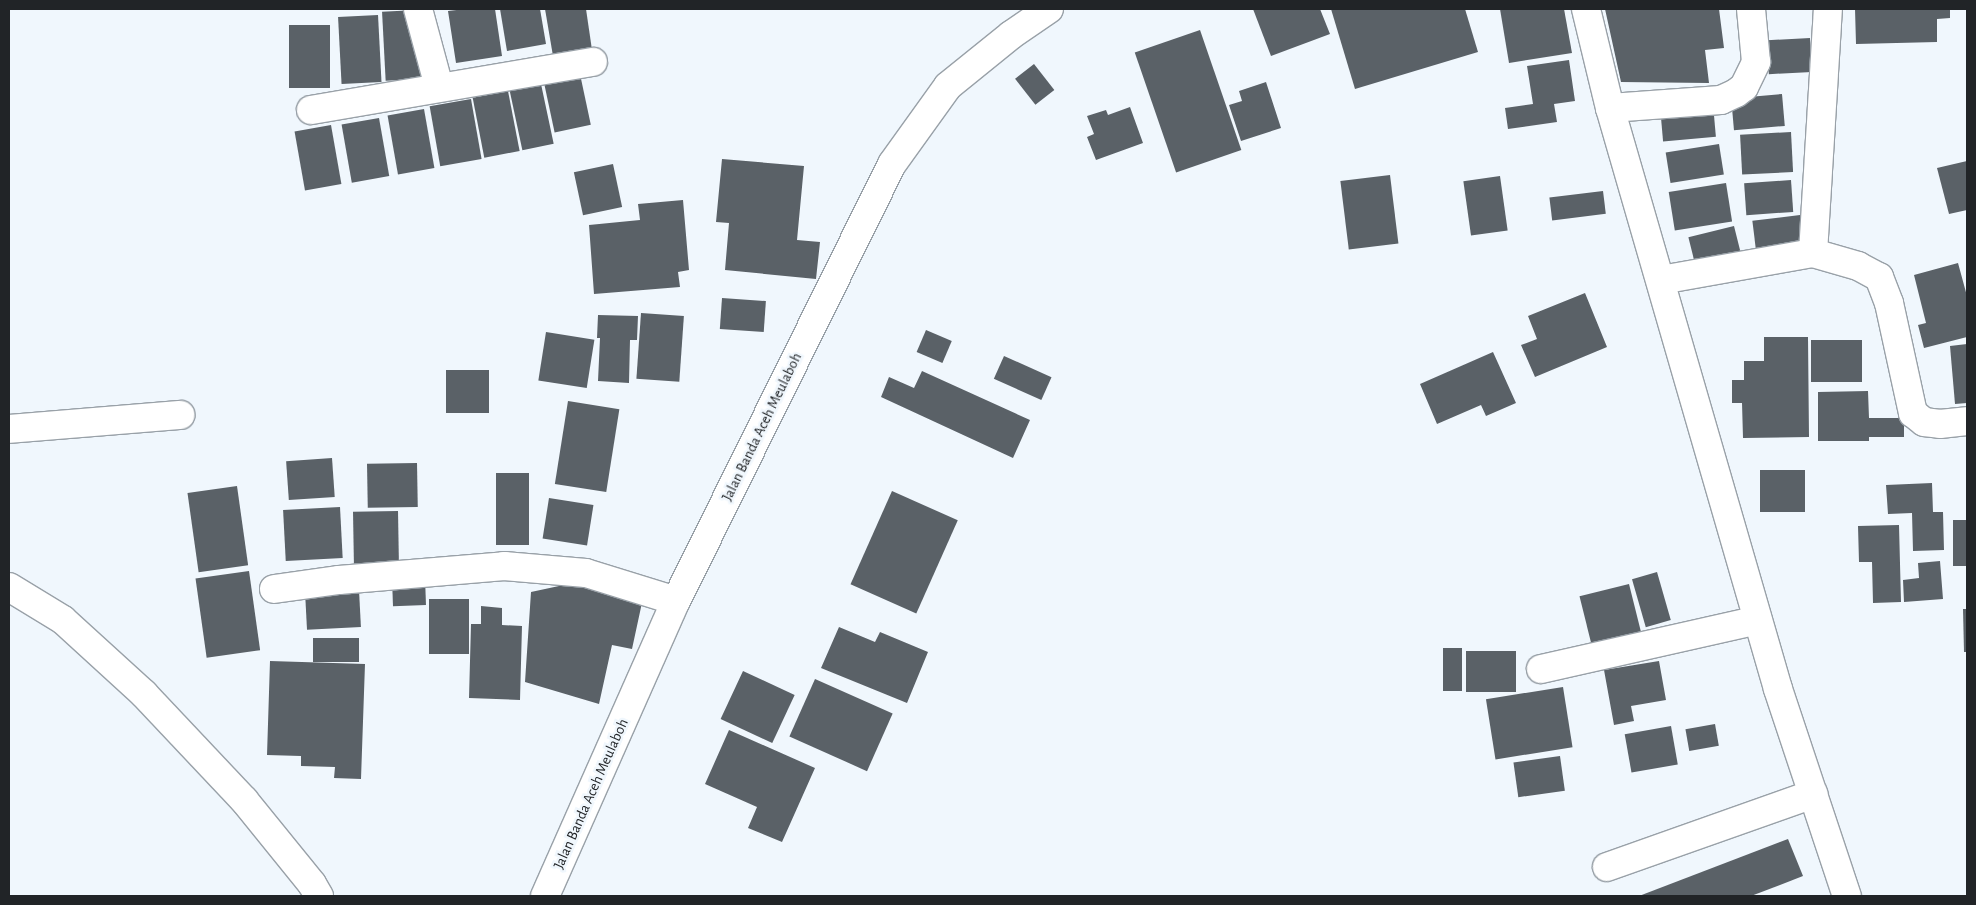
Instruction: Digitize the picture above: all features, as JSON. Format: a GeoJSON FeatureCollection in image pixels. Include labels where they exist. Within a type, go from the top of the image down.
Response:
{"type":"FeatureCollection","features":[{"type":"Feature","properties":{"kind":"main road"},"geometry":{"type":"LineString","coordinates":[[418,9],[439,87]]}},
{"type":"Feature","properties":{"kind":"main road","name":"Jalan Banda Aceh Meulaboh"},"geometry":{"type":"LineString","coordinates":[[545,896],[676,601],[892,164],[948,86],[1010,34],[1049,9]]}},
{"type":"Feature","properties":{"kind":"main road"},"geometry":{"type":"LineString","coordinates":[[1586,9],[1610,108],[1758,620],[1847,896]]}},
{"type":"Feature","properties":{"kind":"main road"},"geometry":{"type":"LineString","coordinates":[[1610,108],[1721,100],[1736,93],[1744,87],[1756,62],[1751,9]]}},
{"type":"Feature","properties":{"kind":"main road"},"geometry":{"type":"LineString","coordinates":[[1814,253],[1828,9]]}},
{"type":"Feature","properties":{"kind":"main road"},"geometry":{"type":"LineString","coordinates":[[311,110],[593,62]]}},
{"type":"Feature","properties":{"kind":"main road"},"geometry":{"type":"LineString","coordinates":[[1661,280],[1814,253],[1858,266],[1879,278],[1889,303],[1913,413],[1924,422],[1940,424],[1967,421]]}},
{"type":"Feature","properties":{"kind":"main road"},"geometry":{"type":"LineString","coordinates":[[9,429],[180,415]]}},
{"type":"Feature","properties":{"kind":"main road"},"geometry":{"type":"LineString","coordinates":[[274,589],[339,580],[504,566],[586,573],[676,601]]}},
{"type":"Feature","properties":{"kind":"main road"},"geometry":{"type":"LineString","coordinates":[[9,587],[63,620],[144,694],[244,800],[320,896]]}},
{"type":"Feature","properties":{"kind":"main road"},"geometry":{"type":"LineString","coordinates":[[1541,668],[1758,620]]}},
{"type":"Feature","properties":{"kind":"main road"},"geometry":{"type":"LineString","coordinates":[[1607,867],[1813,794]]}},
{"type":"Feature","properties":{"kind":"building"},"geometry":{"type":"Polygon","coordinates":[[[495,9],[502,56],[456,63],[448,11],[495,9]]]}},
{"type":"Feature","properties":{"kind":"building"},"geometry":{"type":"Polygon","coordinates":[[[500,9],[540,9],[546,44],[507,51],[500,9]]]}},
{"type":"Feature","properties":{"kind":"building"},"geometry":{"type":"Polygon","coordinates":[[[545,9],[586,9],[592,50],[553,56],[545,9]]]}},
{"type":"Feature","properties":{"kind":"building"},"geometry":{"type":"Polygon","coordinates":[[[1253,9],[1320,9],[1330,34],[1271,56],[1253,9]]]}},
{"type":"Feature","properties":{"kind":"building"},"geometry":{"type":"Polygon","coordinates":[[[1331,9],[1465,9],[1478,52],[1355,89],[1331,9]]]}},
{"type":"Feature","properties":{"kind":"building"},"geometry":{"type":"Polygon","coordinates":[[[1500,9],[1564,9],[1572,53],[1509,63],[1500,9]]]}},
{"type":"Feature","properties":{"kind":"building"},"geometry":{"type":"Polygon","coordinates":[[[1605,9],[1719,9],[1724,48],[1705,50],[1709,83],[1621,82],[1605,9]]]}},
{"type":"Feature","properties":{"kind":"building"},"geometry":{"type":"Polygon","coordinates":[[[1855,9],[1950,9],[1950,18],[1937,19],[1937,42],[1856,44],[1855,9]]]}},
{"type":"Feature","properties":{"kind":"building"},"geometry":{"type":"Polygon","coordinates":[[[417,10],[421,79],[386,81],[382,12],[417,10]]]}},
{"type":"Feature","properties":{"kind":"building"},"geometry":{"type":"Polygon","coordinates":[[[378,15],[382,82],[342,84],[338,17],[378,15]]]}},
{"type":"Feature","properties":{"kind":"building"},"geometry":{"type":"Polygon","coordinates":[[[289,25],[330,25],[330,88],[289,88],[289,25]]]}},
{"type":"Feature","properties":{"kind":"building"},"geometry":{"type":"Polygon","coordinates":[[[1200,30],[1241,150],[1176,173],[1135,52],[1200,30]]]}},
{"type":"Feature","properties":{"kind":"building"},"geometry":{"type":"Polygon","coordinates":[[[1810,38],[1812,72],[1769,74],[1767,40],[1810,38]]]}},
{"type":"Feature","properties":{"kind":"building"},"geometry":{"type":"Polygon","coordinates":[[[1569,60],[1575,101],[1554,104],[1557,122],[1508,129],[1505,108],[1533,104],[1527,66],[1569,60]]]}},
{"type":"Feature","properties":{"kind":"building"},"geometry":{"type":"Polygon","coordinates":[[[1034,64],[1054,90],[1035,105],[1015,79],[1034,64]]]}},
{"type":"Feature","properties":{"kind":"building"},"geometry":{"type":"Polygon","coordinates":[[[580,74],[591,125],[555,133],[544,82],[580,74]]]}},
{"type":"Feature","properties":{"kind":"building"},"geometry":{"type":"Polygon","coordinates":[[[1266,82],[1281,128],[1241,141],[1229,105],[1242,101],[1239,91],[1266,82]]]}},
{"type":"Feature","properties":{"kind":"building"},"geometry":{"type":"Polygon","coordinates":[[[541,84],[554,144],[522,150],[510,91],[541,84]]]}},
{"type":"Feature","properties":{"kind":"building"},"geometry":{"type":"Polygon","coordinates":[[[508,91],[520,151],[484,158],[473,98],[508,91]]]}},
{"type":"Feature","properties":{"kind":"building"},"geometry":{"type":"Polygon","coordinates":[[[1782,94],[1785,126],[1734,130],[1731,98],[1782,94]]]}},
{"type":"Feature","properties":{"kind":"building"},"geometry":{"type":"Polygon","coordinates":[[[471,99],[482,159],[440,166],[430,106],[471,99]]]}},
{"type":"Feature","properties":{"kind":"building"},"geometry":{"type":"Polygon","coordinates":[[[1713,104],[1716,137],[1663,141],[1660,109],[1713,104]]]}},
{"type":"Feature","properties":{"kind":"building"},"geometry":{"type":"Polygon","coordinates":[[[1130,107],[1143,143],[1096,160],[1087,137],[1094,134],[1087,116],[1106,110],[1108,115],[1130,107]]]}},
{"type":"Feature","properties":{"kind":"building"},"geometry":{"type":"Polygon","coordinates":[[[424,109],[434,168],[398,175],[388,115],[424,109]]]}},
{"type":"Feature","properties":{"kind":"building"},"geometry":{"type":"Polygon","coordinates":[[[379,118],[389,176],[352,183],[342,125],[379,118]]]}},
{"type":"Feature","properties":{"kind":"building"},"geometry":{"type":"Polygon","coordinates":[[[331,125],[341,184],[305,191],[295,131],[331,125]]]}},
{"type":"Feature","properties":{"kind":"building"},"geometry":{"type":"Polygon","coordinates":[[[1791,132],[1793,172],[1742,175],[1740,135],[1791,132]]]}},
{"type":"Feature","properties":{"kind":"building"},"geometry":{"type":"Polygon","coordinates":[[[1719,144],[1724,175],[1671,183],[1666,152],[1719,144]]]}},
{"type":"Feature","properties":{"kind":"building"},"geometry":{"type":"Polygon","coordinates":[[[722,159],[804,166],[797,240],[820,242],[816,279],[725,270],[729,223],[716,222],[722,159]]]}},
{"type":"Feature","properties":{"kind":"building"},"geometry":{"type":"Polygon","coordinates":[[[1967,161],[1967,210],[1949,214],[1937,168],[1967,161]]]}},
{"type":"Feature","properties":{"kind":"building"},"geometry":{"type":"Polygon","coordinates":[[[613,164],[622,207],[583,215],[574,172],[613,164]]]}},
{"type":"Feature","properties":{"kind":"building"},"geometry":{"type":"Polygon","coordinates":[[[1390,175],[1398,243],[1349,250],[1340,181],[1390,175]]]}},
{"type":"Feature","properties":{"kind":"building"},"geometry":{"type":"Polygon","coordinates":[[[1500,176],[1508,230],[1471,236],[1463,181],[1500,176]]]}},
{"type":"Feature","properties":{"kind":"building"},"geometry":{"type":"Polygon","coordinates":[[[1791,180],[1793,212],[1746,215],[1744,183],[1791,180]]]}},
{"type":"Feature","properties":{"kind":"building"},"geometry":{"type":"Polygon","coordinates":[[[1726,183],[1732,222],[1675,231],[1669,192],[1726,183]]]}},
{"type":"Feature","properties":{"kind":"building"},"geometry":{"type":"Polygon","coordinates":[[[1603,191],[1606,214],[1552,220],[1549,198],[1603,191]]]}},
{"type":"Feature","properties":{"kind":"building"},"geometry":{"type":"Polygon","coordinates":[[[683,200],[689,270],[678,272],[680,287],[594,294],[589,225],[640,220],[638,204],[683,200]]]}},
{"type":"Feature","properties":{"kind":"building"},"geometry":{"type":"Polygon","coordinates":[[[1800,215],[1804,250],[1757,256],[1752,221],[1800,215]]]}},
{"type":"Feature","properties":{"kind":"building"},"geometry":{"type":"Polygon","coordinates":[[[1734,226],[1742,258],[1696,269],[1688,237],[1734,226]]]}},
{"type":"Feature","properties":{"kind":"building"},"geometry":{"type":"Polygon","coordinates":[[[1958,263],[1967,296],[1967,337],[1924,348],[1918,325],[1926,323],[1914,275],[1958,263]]]}},
{"type":"Feature","properties":{"kind":"building"},"geometry":{"type":"Polygon","coordinates":[[[1585,293],[1607,347],[1535,377],[1521,345],[1537,339],[1528,316],[1585,293]]]}},
{"type":"Feature","properties":{"kind":"building"},"geometry":{"type":"Polygon","coordinates":[[[722,298],[766,301],[764,332],[720,329],[722,298]]]}},
{"type":"Feature","properties":{"kind":"building"},"geometry":{"type":"Polygon","coordinates":[[[641,313],[684,316],[679,382],[636,379],[641,313]]]}},
{"type":"Feature","properties":{"kind":"building"},"geometry":{"type":"Polygon","coordinates":[[[598,315],[638,316],[637,340],[630,340],[629,383],[598,381],[600,338],[597,338],[598,315]]]}},
{"type":"Feature","properties":{"kind":"building"},"geometry":{"type":"Polygon","coordinates":[[[926,330],[952,341],[942,363],[917,352],[926,330]]]}},
{"type":"Feature","properties":{"kind":"building"},"geometry":{"type":"Polygon","coordinates":[[[546,332],[594,340],[587,388],[538,380],[546,332]]]}},
{"type":"Feature","properties":{"kind":"building"},"geometry":{"type":"Polygon","coordinates":[[[1764,337],[1808,337],[1809,437],[1743,438],[1742,403],[1732,403],[1732,380],[1744,380],[1744,361],[1764,361],[1764,337]]]}},
{"type":"Feature","properties":{"kind":"building"},"geometry":{"type":"Polygon","coordinates":[[[1811,340],[1862,340],[1862,382],[1811,382],[1811,340]]]}},
{"type":"Feature","properties":{"kind":"building"},"geometry":{"type":"Polygon","coordinates":[[[1967,344],[1967,403],[1955,404],[1950,346],[1967,344]]]}},
{"type":"Feature","properties":{"kind":"building"},"geometry":{"type":"Polygon","coordinates":[[[1493,352],[1516,403],[1486,416],[1481,405],[1437,424],[1420,384],[1493,352]]]}},
{"type":"Feature","properties":{"kind":"building"},"geometry":{"type":"Polygon","coordinates":[[[1004,356],[1052,377],[1041,400],[994,379],[1004,356]]]}},
{"type":"Feature","properties":{"kind":"building"},"geometry":{"type":"Polygon","coordinates":[[[446,370],[489,370],[489,413],[446,413],[446,370]]]}},
{"type":"Feature","properties":{"kind":"building"},"geometry":{"type":"Polygon","coordinates":[[[922,371],[1030,420],[1013,458],[881,397],[889,377],[914,388],[922,371]]]}},
{"type":"Feature","properties":{"kind":"building"},"geometry":{"type":"Polygon","coordinates":[[[1868,391],[1869,418],[1904,418],[1904,437],[1869,437],[1869,441],[1818,441],[1818,392],[1868,391]]]}},
{"type":"Feature","properties":{"kind":"building"},"geometry":{"type":"Polygon","coordinates":[[[568,401],[619,409],[606,492],[555,484],[568,401]]]}},
{"type":"Feature","properties":{"kind":"building"},"geometry":{"type":"Polygon","coordinates":[[[332,458],[335,497],[289,500],[286,461],[332,458]]]}},
{"type":"Feature","properties":{"kind":"building"},"geometry":{"type":"Polygon","coordinates":[[[417,463],[418,507],[368,508],[367,464],[417,463]]]}},
{"type":"Feature","properties":{"kind":"building"},"geometry":{"type":"Polygon","coordinates":[[[1760,470],[1805,470],[1805,512],[1760,512],[1760,470]]]}},
{"type":"Feature","properties":{"kind":"building"},"geometry":{"type":"Polygon","coordinates":[[[496,473],[529,473],[529,545],[496,545],[496,473]]]}},
{"type":"Feature","properties":{"kind":"building"},"geometry":{"type":"Polygon","coordinates":[[[1932,483],[1933,512],[1943,512],[1944,550],[1913,551],[1912,513],[1888,514],[1886,485],[1932,483]]]}},
{"type":"Feature","properties":{"kind":"building"},"geometry":{"type":"Polygon","coordinates":[[[237,486],[248,565],[199,572],[187,493],[237,486]]]}},
{"type":"Feature","properties":{"kind":"building"},"geometry":{"type":"Polygon","coordinates":[[[892,491],[958,520],[916,613],[851,584],[892,491]]]}},
{"type":"Feature","properties":{"kind":"building"},"geometry":{"type":"Polygon","coordinates":[[[549,498],[593,505],[587,546],[543,538],[549,498]]]}},
{"type":"Feature","properties":{"kind":"building"},"geometry":{"type":"Polygon","coordinates":[[[340,507],[343,558],[286,561],[283,510],[340,507]]]}},
{"type":"Feature","properties":{"kind":"building"},"geometry":{"type":"Polygon","coordinates":[[[398,511],[399,563],[354,564],[353,512],[398,511]]]}},
{"type":"Feature","properties":{"kind":"building"},"geometry":{"type":"Polygon","coordinates":[[[1953,520],[1967,520],[1967,566],[1953,566],[1953,520]]]}},
{"type":"Feature","properties":{"kind":"building"},"geometry":{"type":"Polygon","coordinates":[[[1899,525],[1901,602],[1873,603],[1872,562],[1859,562],[1858,526],[1899,525]]]}},
{"type":"Feature","properties":{"kind":"building"},"geometry":{"type":"Polygon","coordinates":[[[1940,561],[1943,599],[1904,602],[1903,580],[1919,578],[1918,563],[1940,561]]]}},
{"type":"Feature","properties":{"kind":"building"},"geometry":{"type":"Polygon","coordinates":[[[249,571],[260,650],[207,658],[196,579],[249,571]]]}},
{"type":"Feature","properties":{"kind":"building"},"geometry":{"type":"Polygon","coordinates":[[[1657,572],[1671,620],[1646,627],[1632,579],[1657,572]]]}},
{"type":"Feature","properties":{"kind":"building"},"geometry":{"type":"Polygon","coordinates":[[[425,577],[426,605],[393,606],[392,578],[425,577]]]}},
{"type":"Feature","properties":{"kind":"building"},"geometry":{"type":"Polygon","coordinates":[[[573,583],[643,598],[632,649],[612,645],[599,704],[525,682],[531,592],[573,583]]]}},
{"type":"Feature","properties":{"kind":"building"},"geometry":{"type":"Polygon","coordinates":[[[1629,584],[1642,637],[1593,650],[1580,596],[1629,584]]]}},
{"type":"Feature","properties":{"kind":"building"},"geometry":{"type":"Polygon","coordinates":[[[359,590],[361,627],[307,630],[305,593],[359,590]]]}},
{"type":"Feature","properties":{"kind":"building"},"geometry":{"type":"Polygon","coordinates":[[[429,599],[469,599],[469,654],[429,654],[429,599]]]}},
{"type":"Feature","properties":{"kind":"building"},"geometry":{"type":"Polygon","coordinates":[[[481,606],[502,608],[502,625],[522,626],[520,700],[469,698],[471,624],[481,624],[481,606]]]}},
{"type":"Feature","properties":{"kind":"building"},"geometry":{"type":"Polygon","coordinates":[[[1963,609],[1967,609],[1967,652],[1964,652],[1963,609]]]}},
{"type":"Feature","properties":{"kind":"building"},"geometry":{"type":"Polygon","coordinates":[[[839,627],[875,642],[880,632],[928,652],[907,703],[821,668],[839,627]]]}},
{"type":"Feature","properties":{"kind":"building"},"geometry":{"type":"Polygon","coordinates":[[[313,638],[359,638],[359,662],[313,662],[313,638]]]}},
{"type":"Feature","properties":{"kind":"building"},"geometry":{"type":"Polygon","coordinates":[[[1443,648],[1462,648],[1462,691],[1443,691],[1443,648]]]}},
{"type":"Feature","properties":{"kind":"building"},"geometry":{"type":"Polygon","coordinates":[[[1466,651],[1516,651],[1516,692],[1466,692],[1466,651]]]}},
{"type":"Feature","properties":{"kind":"building"},"geometry":{"type":"Polygon","coordinates":[[[270,661],[365,664],[361,779],[334,778],[335,767],[301,766],[301,756],[267,755],[270,661]]]}},
{"type":"Feature","properties":{"kind":"building"},"geometry":{"type":"Polygon","coordinates":[[[1659,661],[1666,700],[1631,706],[1634,721],[1614,725],[1604,670],[1659,661]]]}},
{"type":"Feature","properties":{"kind":"building"},"geometry":{"type":"Polygon","coordinates":[[[743,671],[795,695],[772,743],[721,719],[743,671]]]}},
{"type":"Feature","properties":{"kind":"building"},"geometry":{"type":"Polygon","coordinates":[[[815,679],[893,714],[867,771],[789,737],[815,679]]]}},
{"type":"Feature","properties":{"kind":"building"},"geometry":{"type":"Polygon","coordinates":[[[1563,687],[1573,747],[1496,759],[1486,699],[1563,687]]]}},
{"type":"Feature","properties":{"kind":"building"},"geometry":{"type":"Polygon","coordinates":[[[1715,724],[1719,746],[1689,751],[1685,729],[1715,724]]]}},
{"type":"Feature","properties":{"kind":"building"},"geometry":{"type":"Polygon","coordinates":[[[1671,726],[1678,764],[1631,773],[1625,734],[1671,726]]]}},
{"type":"Feature","properties":{"kind":"building"},"geometry":{"type":"Polygon","coordinates":[[[729,730],[815,768],[782,842],[748,828],[757,807],[705,784],[729,730]]]}},
{"type":"Feature","properties":{"kind":"building"},"geometry":{"type":"Polygon","coordinates":[[[1560,756],[1565,791],[1518,797],[1513,763],[1560,756]]]}},
{"type":"Feature","properties":{"kind":"building"},"geometry":{"type":"Polygon","coordinates":[[[1788,839],[1803,876],[1780,885],[1751,896],[1639,896],[1788,839]]]}}]}
